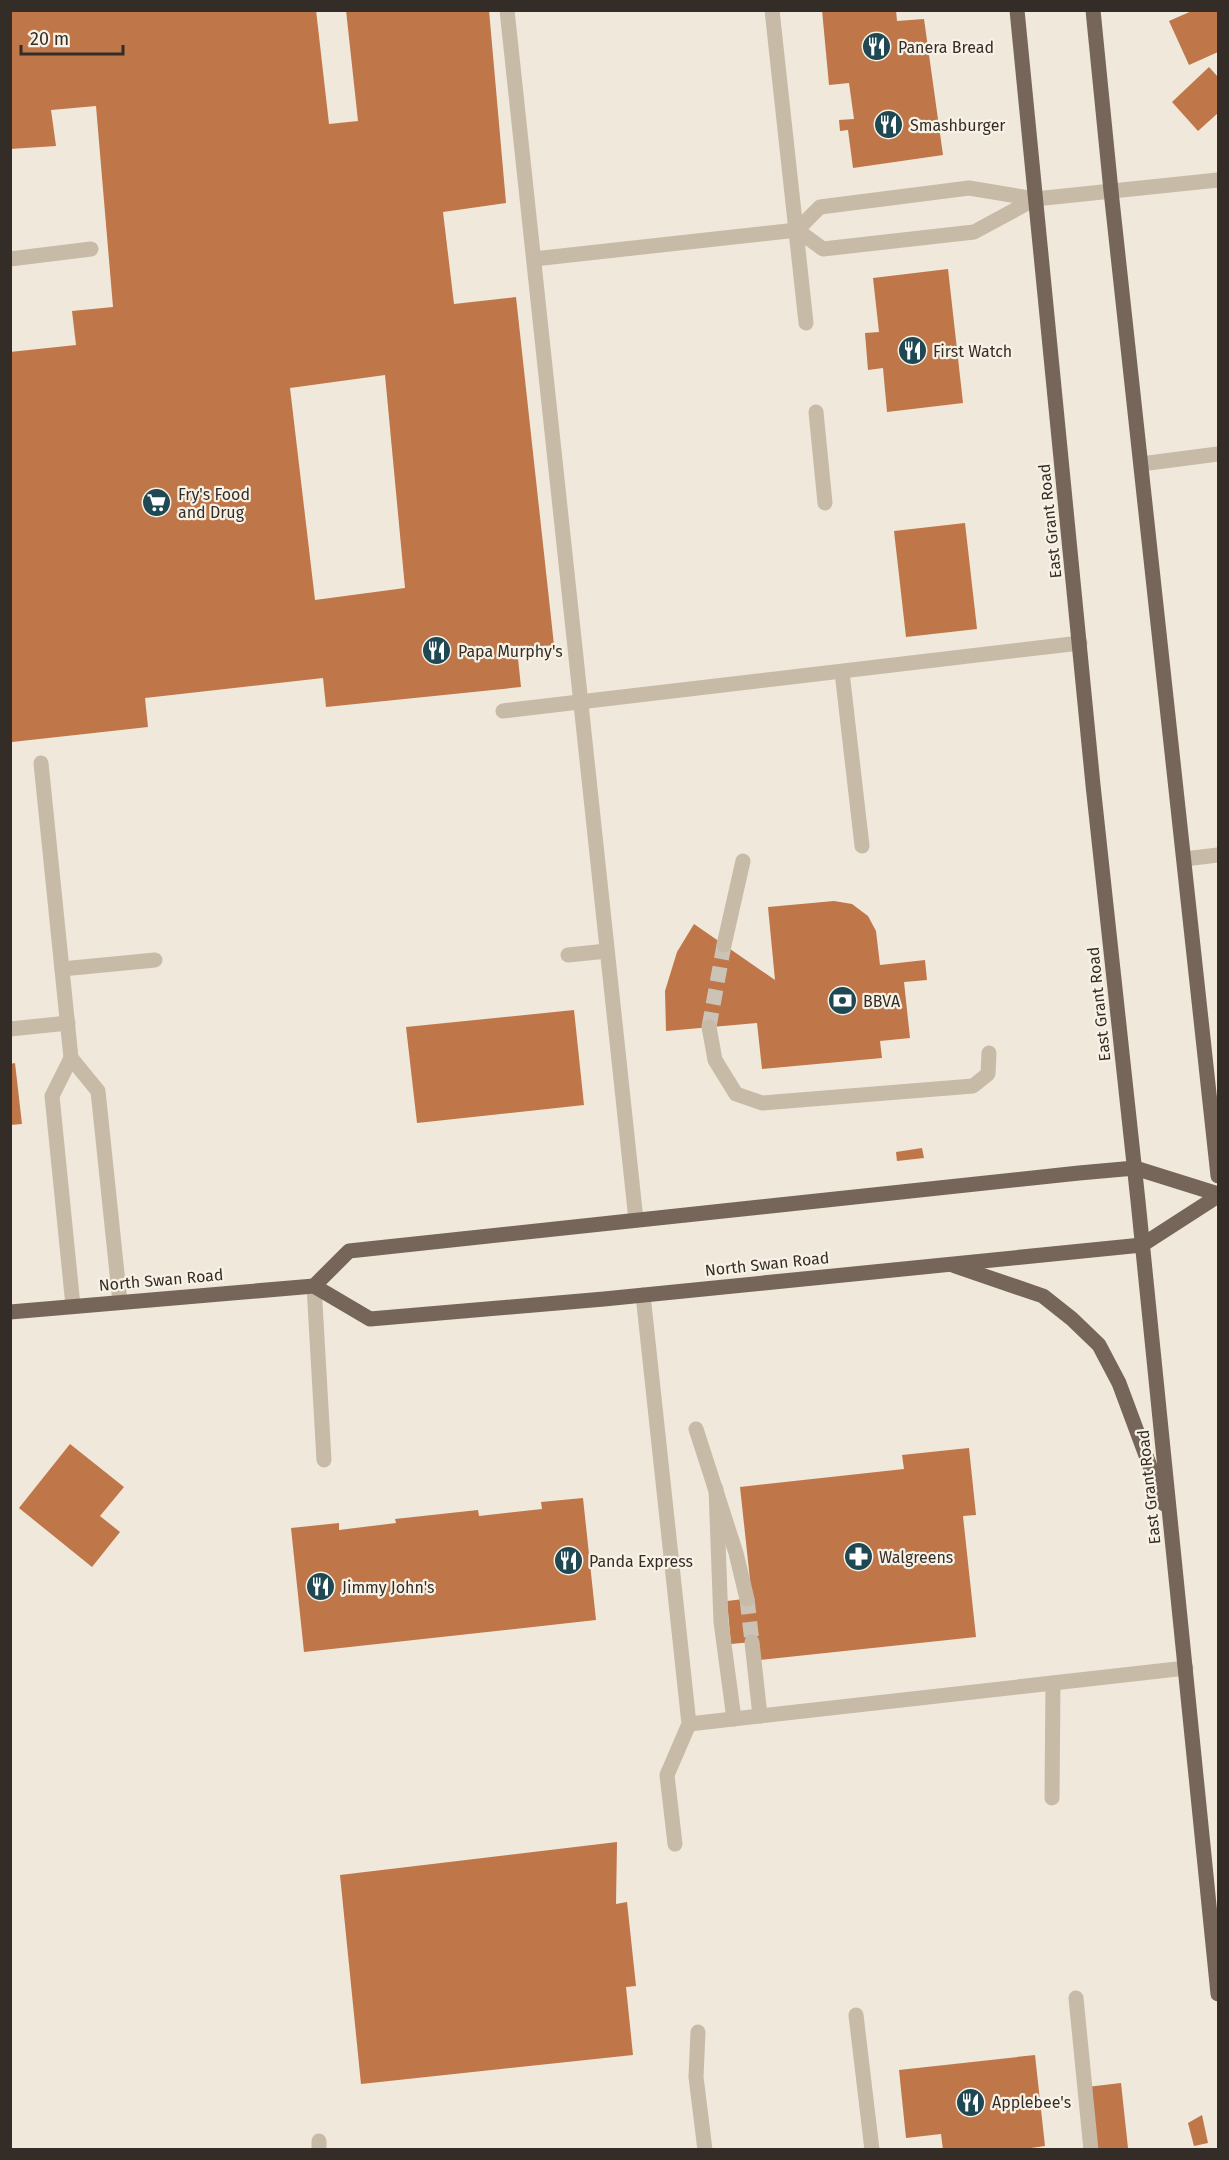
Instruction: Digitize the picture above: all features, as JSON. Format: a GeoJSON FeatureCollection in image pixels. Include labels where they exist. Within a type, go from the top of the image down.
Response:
{"type":"FeatureCollection","features":[{"type":"Feature","properties":{"kind":"main road","name":"East Grant Road"},"geometry":{"type":"LineString","coordinates":[[1017,10],[1093,785],[1135,1168],[1218,1994]]}},
{"type":"Feature","properties":{"kind":"main road"},"geometry":{"type":"LineString","coordinates":[[1093,10],[1218,1176]]}},
{"type":"Feature","properties":{"kind":"main road","name":"North Swan Road"},"geometry":{"type":"LineString","coordinates":[[314,1286],[349,1251],[1135,1168],[1218,1195]]}},
{"type":"Feature","properties":{"kind":"main road","name":"North Swan Road"},"geometry":{"type":"LineString","coordinates":[[10,1312],[314,1286],[370,1319],[643,1295],[1142,1245],[1218,1195]]}},
{"type":"Feature","properties":{"kind":"main road"},"geometry":{"type":"LineString","coordinates":[[949,1264],[1043,1296],[1099,1345],[1119,1383],[1171,1523]]}},
{"type":"Feature","properties":{"kind":"street"},"geometry":{"type":"LineString","coordinates":[[507,10],[636,1220]]}},
{"type":"Feature","properties":{"kind":"street"},"geometry":{"type":"LineString","coordinates":[[772,10],[806,323]]}},
{"type":"Feature","properties":{"kind":"street"},"geometry":{"type":"LineString","coordinates":[[534,259],[797,230],[820,207],[969,188],[1035,199],[1218,180]]}},
{"type":"Feature","properties":{"kind":"street"},"geometry":{"type":"LineString","coordinates":[[797,230],[824,249],[974,232],[1035,199]]}},
{"type":"Feature","properties":{"kind":"street"},"geometry":{"type":"LineString","coordinates":[[10,259],[91,249]]}},
{"type":"Feature","properties":{"kind":"street"},"geometry":{"type":"LineString","coordinates":[[816,412],[825,503]]}},
{"type":"Feature","properties":{"kind":"street"},"geometry":{"type":"LineString","coordinates":[[1141,464],[1218,454]]}},
{"type":"Feature","properties":{"kind":"street"},"geometry":{"type":"LineString","coordinates":[[503,711],[1080,643]]}},
{"type":"Feature","properties":{"kind":"street"},"geometry":{"type":"LineString","coordinates":[[842,672],[862,846]]}},
{"type":"Feature","properties":{"kind":"street"},"geometry":{"type":"LineString","coordinates":[[41,763],[71,1058],[52,1096],[73,1306]]}},
{"type":"Feature","properties":{"kind":"street"},"geometry":{"type":"LineString","coordinates":[[1184,859],[1218,855]]}},
{"type":"Feature","properties":{"kind":"street"},"geometry":{"type":"LineString","coordinates":[[724,945],[743,861]]}},
{"type":"Feature","properties":{"kind":"street"},"geometry":{"type":"LineString","coordinates":[[568,955],[607,951]]}},
{"type":"Feature","properties":{"kind":"street"},"geometry":{"type":"LineString","coordinates":[[62,969],[154,960]]}},
{"type":"Feature","properties":{"kind":"street"},"geometry":{"type":"LineString","coordinates":[[10,1029],[68,1023]]}},
{"type":"Feature","properties":{"kind":"street"},"geometry":{"type":"LineString","coordinates":[[709,1027],[715,1060],[736,1094],[762,1103],[973,1086],[988,1074],[989,1053]]}},
{"type":"Feature","properties":{"kind":"street"},"geometry":{"type":"LineString","coordinates":[[71,1058],[98,1091],[120,1302]]}},
{"type":"Feature","properties":{"kind":"street"},"geometry":{"type":"LineString","coordinates":[[314,1286],[324,1460]]}},
{"type":"Feature","properties":{"kind":"street"},"geometry":{"type":"LineString","coordinates":[[643,1295],[689,1724],[667,1775],[675,1844]]}},
{"type":"Feature","properties":{"kind":"street"},"geometry":{"type":"LineString","coordinates":[[696,1430],[736,1553],[747,1599]]}},
{"type":"Feature","properties":{"kind":"street"},"geometry":{"type":"LineString","coordinates":[[716,1489],[721,1622],[734,1719]]}},
{"type":"Feature","properties":{"kind":"street"},"geometry":{"type":"LineString","coordinates":[[752,1642],[760,1716]]}},
{"type":"Feature","properties":{"kind":"street"},"geometry":{"type":"LineString","coordinates":[[689,1724],[1186,1668]]}},
{"type":"Feature","properties":{"kind":"street"},"geometry":{"type":"LineString","coordinates":[[1052,1798],[1053,1683]]}},
{"type":"Feature","properties":{"kind":"street"},"geometry":{"type":"LineString","coordinates":[[1076,1998],[1091,2150]]}},
{"type":"Feature","properties":{"kind":"street"},"geometry":{"type":"LineString","coordinates":[[856,2015],[872,2150]]}},
{"type":"Feature","properties":{"kind":"street"},"geometry":{"type":"LineString","coordinates":[[698,2032],[696,2077],[705,2150]]}},
{"type":"Feature","properties":{"kind":"building"},"geometry":{"type":"Polygon","coordinates":[[[10,10],[316,10],[329,124],[358,121],[346,10],[489,10],[506,203],[443,212],[454,304],[516,297],[554,645],[517,649],[521,687],[326,707],[323,678],[145,698],[148,727],[12,742],[10,725],[10,352],[76,345],[72,311],[113,307],[96,106],[51,110],[56,146],[10,149],[10,10]],[[385,375],[290,388],[315,600],[405,588],[385,375]]]}},
{"type":"Feature","properties":{"kind":"building"},"geometry":{"type":"Polygon","coordinates":[[[822,10],[896,10],[897,21],[924,19],[943,155],[853,168],[848,130],[840,131],[839,120],[854,119],[849,83],[829,85],[822,10]]]}},
{"type":"Feature","properties":{"kind":"building"},"geometry":{"type":"Polygon","coordinates":[[[1194,10],[1218,10],[1218,52],[1189,65],[1169,21],[1194,10]]]}},
{"type":"Feature","properties":{"kind":"building"},"geometry":{"type":"Polygon","coordinates":[[[1209,67],[1218,77],[1218,113],[1198,131],[1172,102],[1209,67]]]}},
{"type":"Feature","properties":{"kind":"building","name":"First Watch"},"geometry":{"type":"Polygon","coordinates":[[[948,269],[963,403],[887,412],[883,368],[868,370],[865,333],[879,332],[873,278],[948,269]]]}},
{"type":"Feature","properties":{"kind":"building"},"geometry":{"type":"Polygon","coordinates":[[[965,523],[977,629],[906,637],[894,531],[965,523]]]}},
{"type":"Feature","properties":{"kind":"building","name":"BBVA"},"geometry":{"type":"Polygon","coordinates":[[[834,901],[852,904],[868,916],[876,931],[880,965],[925,960],[927,980],[904,982],[910,1038],[880,1041],[882,1058],[762,1069],[757,1023],[666,1031],[665,991],[677,952],[694,924],[775,980],[768,907],[834,901]]]}},
{"type":"Feature","properties":{"kind":"building"},"geometry":{"type":"Polygon","coordinates":[[[574,1010],[584,1105],[417,1123],[406,1027],[574,1010]]]}},
{"type":"Feature","properties":{"kind":"building"},"geometry":{"type":"Polygon","coordinates":[[[15,1063],[22,1124],[10,1125],[10,1064],[15,1063]]]}},
{"type":"Feature","properties":{"kind":"building"},"geometry":{"type":"Polygon","coordinates":[[[922,1148],[924,1158],[897,1161],[896,1152],[922,1148]]]}},
{"type":"Feature","properties":{"kind":"building"},"geometry":{"type":"Polygon","coordinates":[[[70,1444],[124,1487],[100,1516],[120,1532],[92,1567],[19,1508],[70,1444]]]}},
{"type":"Feature","properties":{"kind":"building","name":"Walgreens"},"geometry":{"type":"Polygon","coordinates":[[[969,1448],[976,1515],[963,1516],[976,1637],[759,1660],[752,1642],[731,1644],[727,1601],[752,1598],[740,1487],[904,1469],[902,1455],[969,1448]]]}},
{"type":"Feature","properties":{"kind":"building"},"geometry":{"type":"Polygon","coordinates":[[[583,1498],[596,1620],[304,1652],[291,1528],[339,1523],[339,1530],[396,1523],[395,1519],[478,1510],[479,1516],[542,1509],[541,1502],[583,1498]]]}},
{"type":"Feature","properties":{"kind":"building"},"geometry":{"type":"Polygon","coordinates":[[[617,1842],[616,1904],[627,1902],[636,1986],[626,1987],[633,2055],[361,2084],[340,1875],[617,1842]]]}},
{"type":"Feature","properties":{"kind":"building","name":"Applebee's"},"geometry":{"type":"Polygon","coordinates":[[[1035,2055],[1045,2146],[1017,2150],[943,2150],[941,2134],[906,2138],[899,2070],[1035,2055]]]}},
{"type":"Feature","properties":{"kind":"building"},"geometry":{"type":"Polygon","coordinates":[[[1121,2083],[1128,2148],[1095,2150],[1087,2087],[1121,2083]]]}},
{"type":"Feature","properties":{"kind":"building"},"geometry":{"type":"Polygon","coordinates":[[[1202,2115],[1208,2143],[1194,2146],[1188,2123],[1202,2115]]]}},
{"type":"Feature","properties":{"kind":"tunnel"},"geometry":{"type":"LineString","coordinates":[[709,1027],[724,945]]}},
{"type":"Feature","properties":{"kind":"tunnel"},"geometry":{"type":"LineString","coordinates":[[747,1599],[752,1642]]}},
{"type":"Feature","properties":{"kind":"place","name":"Panera Bread"},"geometry":{"type":"Point","coordinates":[877,47]}},
{"type":"Feature","properties":{"kind":"place","name":"Smashburger"},"geometry":{"type":"Point","coordinates":[889,125]}},
{"type":"Feature","properties":{"kind":"place","name":"First Watch"},"geometry":{"type":"Point","coordinates":[912,351]}},
{"type":"Feature","properties":{"kind":"place","name":"Fry's Food and Drug"},"geometry":{"type":"Point","coordinates":[157,503]}},
{"type":"Feature","properties":{"kind":"place","name":"Papa Murphy's"},"geometry":{"type":"Point","coordinates":[437,651]}},
{"type":"Feature","properties":{"kind":"place","name":"BBVA"},"geometry":{"type":"Point","coordinates":[842,1001]}},
{"type":"Feature","properties":{"kind":"place","name":"Walgreens"},"geometry":{"type":"Point","coordinates":[858,1557]}},
{"type":"Feature","properties":{"kind":"place","name":"Panda Express"},"geometry":{"type":"Point","coordinates":[568,1561]}},
{"type":"Feature","properties":{"kind":"place","name":"Jimmy John's"},"geometry":{"type":"Point","coordinates":[321,1587]}},
{"type":"Feature","properties":{"kind":"place","name":"Applebee's"},"geometry":{"type":"Point","coordinates":[971,2102]}}]}
